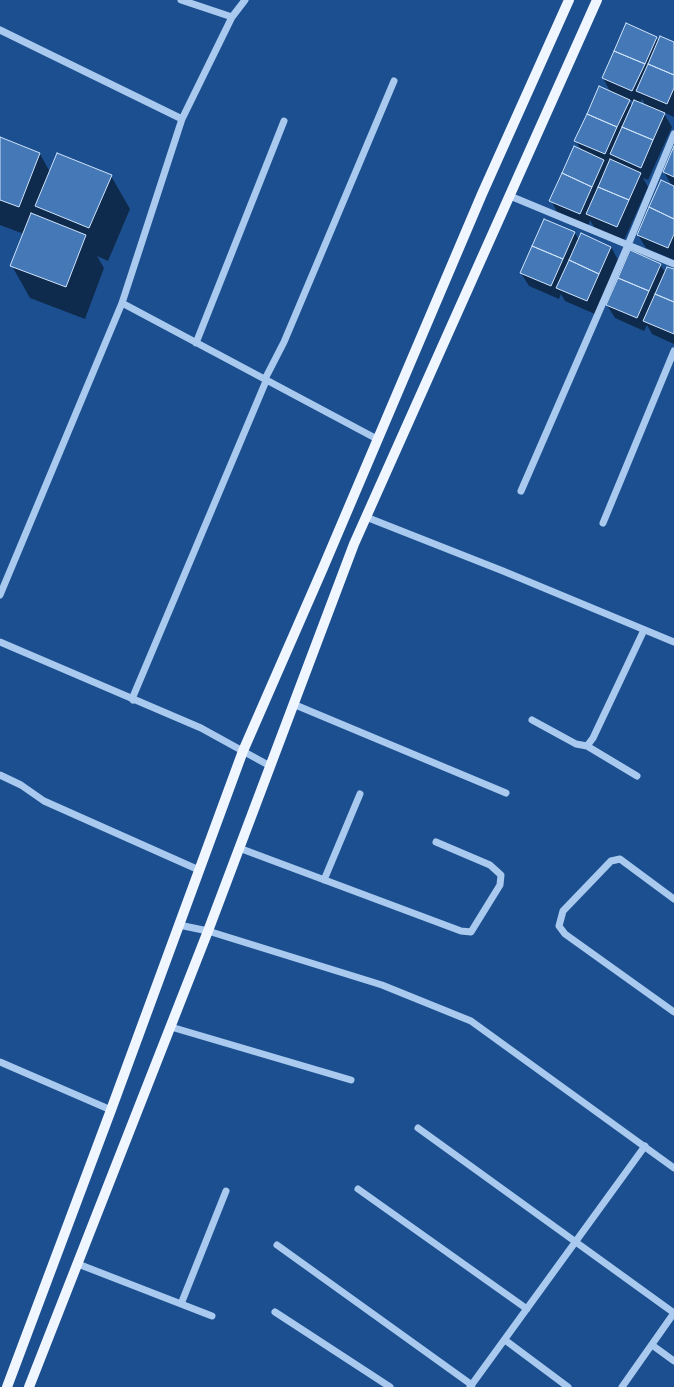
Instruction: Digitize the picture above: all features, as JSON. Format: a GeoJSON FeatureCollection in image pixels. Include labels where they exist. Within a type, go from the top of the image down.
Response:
{"type":"FeatureCollection","features":[{"type":"Feature","properties":{"kind":"main road"},"geometry":{"type":"LineString","coordinates":[[7,1387],[111,1110],[242,751],[482,194],[569,0]]}},
{"type":"Feature","properties":{"kind":"main road"},"geometry":{"type":"LineString","coordinates":[[30,1387],[208,931],[354,544],[597,0]]}},
{"type":"Feature","properties":{"kind":"street"},"geometry":{"type":"LineString","coordinates":[[181,0],[232,17]]}},
{"type":"Feature","properties":{"kind":"street"},"geometry":{"type":"LineString","coordinates":[[0,595],[122,303],[182,119],[232,17],[245,0]]}},
{"type":"Feature","properties":{"kind":"street"},"geometry":{"type":"LineString","coordinates":[[0,30],[182,119]]}},
{"type":"Feature","properties":{"kind":"street"},"geometry":{"type":"LineString","coordinates":[[132,700],[266,381],[265,380],[284,342],[394,81]]}},
{"type":"Feature","properties":{"kind":"street"},"geometry":{"type":"LineString","coordinates":[[196,343],[284,121]]}},
{"type":"Feature","properties":{"kind":"street"},"geometry":{"type":"LineString","coordinates":[[521,491],[628,245],[674,134]]}},
{"type":"Feature","properties":{"kind":"street"},"geometry":{"type":"LineString","coordinates":[[510,196],[674,264]]}},
{"type":"Feature","properties":{"kind":"street"},"geometry":{"type":"LineString","coordinates":[[122,303],[377,439]]}},
{"type":"Feature","properties":{"kind":"street"},"geometry":{"type":"LineString","coordinates":[[603,523],[674,351]]}},
{"type":"Feature","properties":{"kind":"street"},"geometry":{"type":"LineString","coordinates":[[366,517],[503,571],[674,642]]}},
{"type":"Feature","properties":{"kind":"street"},"geometry":{"type":"LineString","coordinates":[[587,746],[593,738],[644,630]]}},
{"type":"Feature","properties":{"kind":"street"},"geometry":{"type":"LineString","coordinates":[[0,642],[132,700],[201,728],[270,766]]}},
{"type":"Feature","properties":{"kind":"street"},"geometry":{"type":"LineString","coordinates":[[293,704],[506,793]]}},
{"type":"Feature","properties":{"kind":"street"},"geometry":{"type":"LineString","coordinates":[[532,720],[576,744],[587,746],[637,776]]}},
{"type":"Feature","properties":{"kind":"street"},"geometry":{"type":"LineString","coordinates":[[0,775],[21,785],[44,801],[199,870]]}},
{"type":"Feature","properties":{"kind":"street"},"geometry":{"type":"LineString","coordinates":[[324,880],[360,794]]}},
{"type":"Feature","properties":{"kind":"street"},"geometry":{"type":"LineString","coordinates":[[239,848],[461,931],[471,932],[500,885],[501,874],[490,865],[436,842]]}},
{"type":"Feature","properties":{"kind":"street"},"geometry":{"type":"LineString","coordinates":[[674,900],[620,860],[615,860],[611,861],[563,911],[559,926],[565,934],[674,1012]]}},
{"type":"Feature","properties":{"kind":"street"},"geometry":{"type":"LineString","coordinates":[[179,925],[208,931],[382,985],[471,1021],[674,1168]]}},
{"type":"Feature","properties":{"kind":"street"},"geometry":{"type":"LineString","coordinates":[[171,1026],[351,1080]]}},
{"type":"Feature","properties":{"kind":"street"},"geometry":{"type":"LineString","coordinates":[[0,1062],[111,1110]]}},
{"type":"Feature","properties":{"kind":"street"},"geometry":{"type":"LineString","coordinates":[[418,1128],[674,1313],[622,1387]]}},
{"type":"Feature","properties":{"kind":"street"},"geometry":{"type":"LineString","coordinates":[[277,1245],[471,1386],[645,1146]]}},
{"type":"Feature","properties":{"kind":"street"},"geometry":{"type":"LineString","coordinates":[[358,1189],[527,1309]]}},
{"type":"Feature","properties":{"kind":"street"},"geometry":{"type":"LineString","coordinates":[[181,1304],[226,1191]]}},
{"type":"Feature","properties":{"kind":"street"},"geometry":{"type":"LineString","coordinates":[[78,1264],[212,1316]]}},
{"type":"Feature","properties":{"kind":"street"},"geometry":{"type":"LineString","coordinates":[[275,1312],[390,1387]]}},
{"type":"Feature","properties":{"kind":"street"},"geometry":{"type":"LineString","coordinates":[[505,1340],[568,1387]]}},
{"type":"Feature","properties":{"kind":"street"},"geometry":{"type":"LineString","coordinates":[[652,1345],[674,1361]]}},
{"type":"Feature","properties":{"kind":"building"},"geometry":{"type":"Polygon","coordinates":[[[626,23],[657,37],[645,64],[614,51],[626,23]]]}},
{"type":"Feature","properties":{"kind":"building"},"geometry":{"type":"Polygon","coordinates":[[[660,36],[674,42],[674,75],[648,64],[660,36]]]}},
{"type":"Feature","properties":{"kind":"building"},"geometry":{"type":"Polygon","coordinates":[[[614,51],[645,64],[632,91],[602,78],[614,51]]]}},
{"type":"Feature","properties":{"kind":"building"},"geometry":{"type":"Polygon","coordinates":[[[648,64],[674,75],[674,88],[667,104],[636,91],[648,64]]]}},
{"type":"Feature","properties":{"kind":"building"},"geometry":{"type":"Polygon","coordinates":[[[599,86],[630,100],[617,127],[587,114],[599,86]]]}},
{"type":"Feature","properties":{"kind":"building"},"geometry":{"type":"Polygon","coordinates":[[[634,100],[665,113],[653,140],[622,127],[634,100]]]}},
{"type":"Feature","properties":{"kind":"building"},"geometry":{"type":"Polygon","coordinates":[[[587,114],[617,127],[605,154],[574,141],[587,114]]]}},
{"type":"Feature","properties":{"kind":"building"},"geometry":{"type":"Polygon","coordinates":[[[622,127],[653,140],[641,168],[610,154],[622,127]]]}},
{"type":"Feature","properties":{"kind":"building"},"geometry":{"type":"Polygon","coordinates":[[[0,137],[40,153],[19,207],[0,200],[0,137]]]}},
{"type":"Feature","properties":{"kind":"building"},"geometry":{"type":"Polygon","coordinates":[[[574,146],[604,160],[592,187],[562,173],[574,146]]]}},
{"type":"Feature","properties":{"kind":"building"},"geometry":{"type":"Polygon","coordinates":[[[674,146],[674,177],[663,172],[674,146]]]}},
{"type":"Feature","properties":{"kind":"building"},"geometry":{"type":"Polygon","coordinates":[[[57,153],[112,175],[89,228],[35,206],[57,153]]]}},
{"type":"Feature","properties":{"kind":"building"},"geometry":{"type":"Polygon","coordinates":[[[610,159],[641,173],[629,200],[598,187],[610,159]]]}},
{"type":"Feature","properties":{"kind":"building"},"geometry":{"type":"Polygon","coordinates":[[[562,173],[592,187],[580,214],[549,201],[562,173]]]}},
{"type":"Feature","properties":{"kind":"building"},"geometry":{"type":"Polygon","coordinates":[[[661,180],[674,186],[674,219],[649,207],[661,180]]]}},
{"type":"Feature","properties":{"kind":"building"},"geometry":{"type":"Polygon","coordinates":[[[598,187],[629,200],[617,227],[586,214],[598,187]]]}},
{"type":"Feature","properties":{"kind":"building"},"geometry":{"type":"Polygon","coordinates":[[[649,207],[674,219],[674,234],[668,248],[637,235],[649,207]]]}},
{"type":"Feature","properties":{"kind":"building"},"geometry":{"type":"Polygon","coordinates":[[[31,213],[86,235],[66,287],[10,266],[31,213]]]}},
{"type":"Feature","properties":{"kind":"building"},"geometry":{"type":"Polygon","coordinates":[[[544,219],[575,232],[563,259],[532,246],[544,219]]]}},
{"type":"Feature","properties":{"kind":"building"},"geometry":{"type":"Polygon","coordinates":[[[581,233],[611,247],[599,274],[569,260],[581,233]]]}},
{"type":"Feature","properties":{"kind":"building"},"geometry":{"type":"Polygon","coordinates":[[[532,246],[563,259],[551,286],[520,273],[532,246]]]}},
{"type":"Feature","properties":{"kind":"building"},"geometry":{"type":"Polygon","coordinates":[[[630,250],[661,264],[649,291],[618,278],[630,250]]]}},
{"type":"Feature","properties":{"kind":"building"},"geometry":{"type":"Polygon","coordinates":[[[569,260],[599,274],[587,301],[556,288],[569,260]]]}},
{"type":"Feature","properties":{"kind":"building"},"geometry":{"type":"Polygon","coordinates":[[[667,267],[674,269],[674,302],[655,294],[667,267]]]}},
{"type":"Feature","properties":{"kind":"building"},"geometry":{"type":"Polygon","coordinates":[[[618,278],[649,291],[637,318],[606,305],[618,278]]]}},
{"type":"Feature","properties":{"kind":"building"},"geometry":{"type":"Polygon","coordinates":[[[655,294],[674,302],[674,334],[643,321],[655,294]]]}}]}
